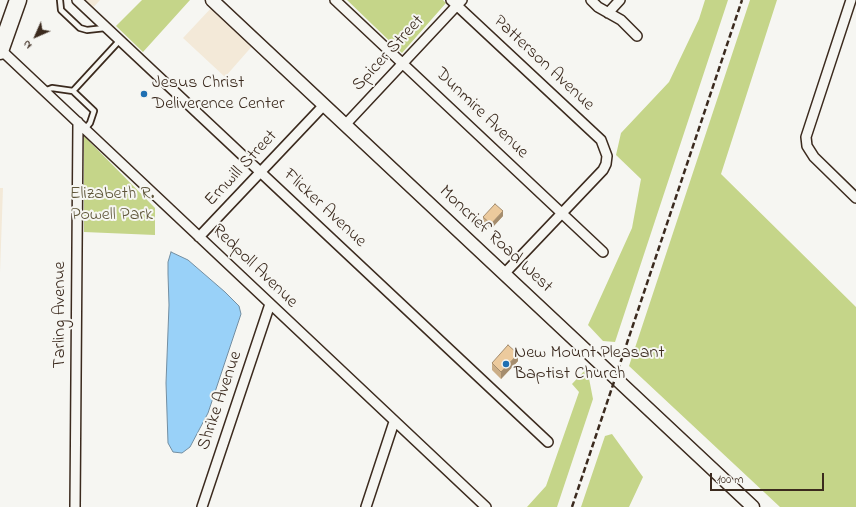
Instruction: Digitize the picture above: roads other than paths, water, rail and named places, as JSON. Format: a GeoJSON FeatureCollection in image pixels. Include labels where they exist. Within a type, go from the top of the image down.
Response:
{"type":"FeatureCollection","features":[{"type":"Feature","properties":{"kind":"highway"},"geometry":{"type":"LineString","coordinates":[[0,50],[18,0]]}},
{"type":"Feature","properties":{"kind":"street","name":"Flicker Avenue"},"geometry":{"type":"LineString","coordinates":[[77,0],[548,442]]}},
{"type":"Feature","properties":{"kind":"street","name":"Moncrief Road West"},"geometry":{"type":"LineString","coordinates":[[212,0],[753,507]]}},
{"type":"Feature","properties":{"kind":"street","name":"Dunmire Avenue"},"geometry":{"type":"LineString","coordinates":[[336,0],[603,252]]}},
{"type":"Feature","properties":{"kind":"street"},"geometry":{"type":"LineString","coordinates":[[591,0],[608,13],[621,20],[638,36]]}},
{"type":"Feature","properties":{"kind":"street"},"geometry":{"type":"LineString","coordinates":[[608,13],[620,0]]}},
{"type":"Feature","properties":{"kind":"street"},"geometry":{"type":"LineString","coordinates":[[850,0],[806,137],[807,146],[814,157],[856,198]]}},
{"type":"Feature","properties":{"kind":"street","name":"Spicer Street"},"geometry":{"type":"LineString","coordinates":[[345,125],[457,2]]}},
{"type":"Feature","properties":{"kind":"street","name":"Patterson Avenue"},"geometry":{"type":"LineString","coordinates":[[457,2],[601,140],[607,156],[606,164],[603,170],[561,213]]}},
{"type":"Feature","properties":{"kind":"street","name":"Redpoll Avenue"},"geometry":{"type":"LineString","coordinates":[[0,50],[486,507]]}},
{"type":"Feature","properties":{"kind":"street","name":"Ernwill Street"},"geometry":{"type":"LineString","coordinates":[[200,237],[324,105]]}},
{"type":"Feature","properties":{"kind":"street","name":"Tarling Avenue"},"geometry":{"type":"LineString","coordinates":[[75,507],[78,122]]}},
{"type":"Feature","properties":{"kind":"street"},"geometry":{"type":"LineString","coordinates":[[504,274],[561,213]]}},
{"type":"Feature","properties":{"kind":"street","name":"Shrike Avenue"},"geometry":{"type":"LineString","coordinates":[[202,507],[270,304]]}},
{"type":"Feature","properties":{"kind":"street"},"geometry":{"type":"LineString","coordinates":[[366,507],[394,422]]}},
{"type":"Feature","properties":{"kind":"lane"},"geometry":{"type":"LineString","coordinates":[[60,0],[61,10],[80,28],[107,28]]}},
{"type":"Feature","properties":{"kind":"lane"},"geometry":{"type":"LineString","coordinates":[[73,91],[120,40]]}},
{"type":"Feature","properties":{"kind":"lane"},"geometry":{"type":"LineString","coordinates":[[44,91],[52,88],[73,91],[94,111],[90,123],[85,129]]}},
{"type":"Feature","properties":{"kind":"water"},"geometry":{"type":"Polygon","coordinates":[[[171,252],[188,260],[225,292],[239,306],[241,314],[208,413],[190,447],[182,453],[173,452],[168,443],[166,383],[169,305],[168,262],[171,252]]]}},
{"type":"Feature","properties":{"kind":"railway"},"geometry":{"type":"LineString","coordinates":[[572,507],[742,0]]}},
{"type":"Feature","properties":{"kind":"place","name":"Jesus Christ Deliverence Center"},"geometry":{"type":"Point","coordinates":[144,94]}},
{"type":"Feature","properties":{"kind":"place","name":"New Mount Pleasant Baptist Church"},"geometry":{"type":"Point","coordinates":[506,364]}},
{"type":"Feature","properties":{"kind":"park label","name":"Elizabeth R. Powell Park"},"geometry":{"type":"Point","coordinates":[112,205]}}]}
